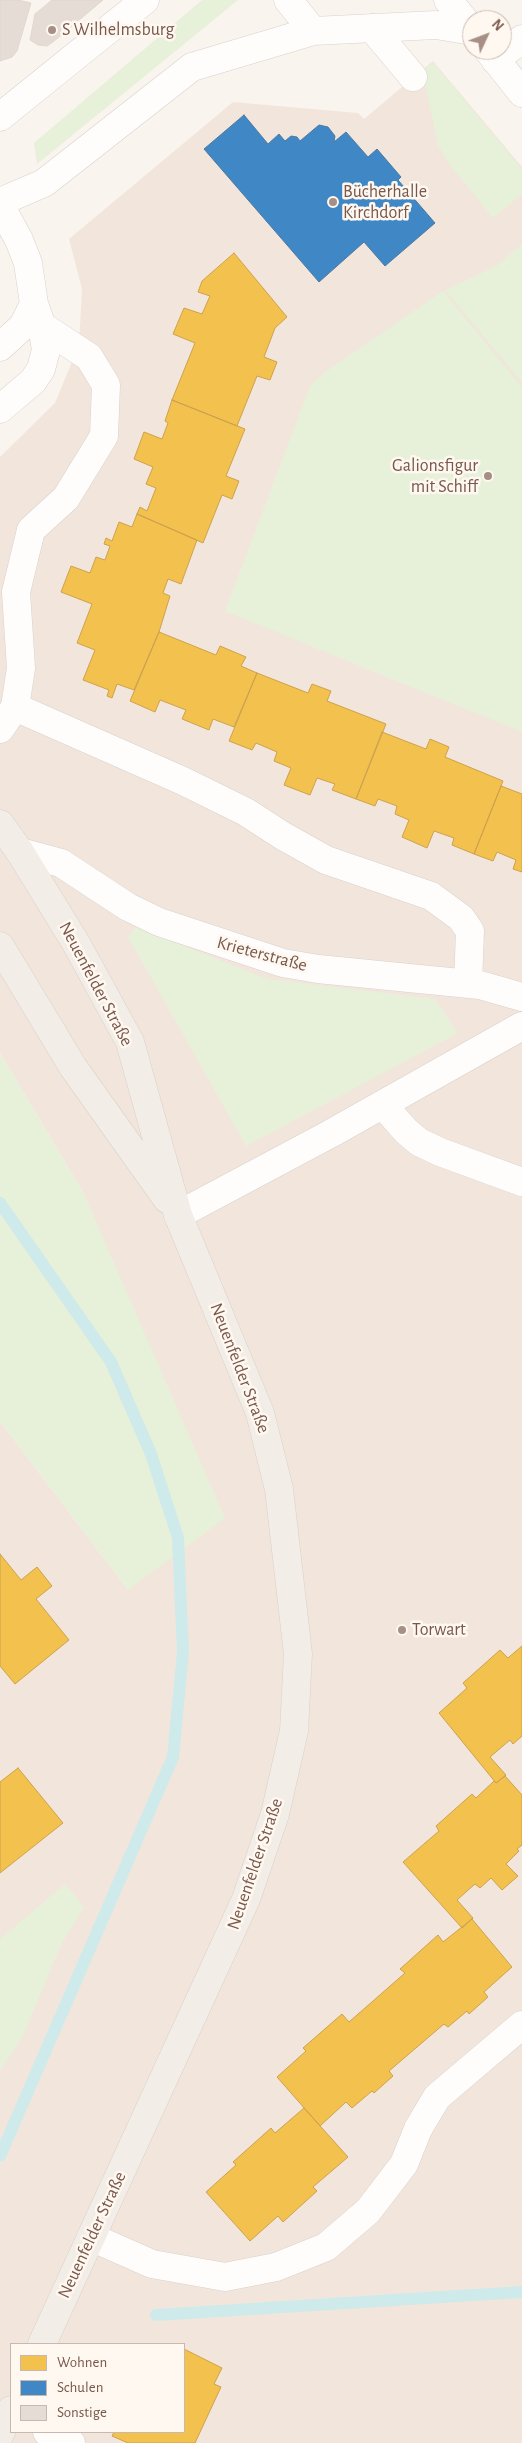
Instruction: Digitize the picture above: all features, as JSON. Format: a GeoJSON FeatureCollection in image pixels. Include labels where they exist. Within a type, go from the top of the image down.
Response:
{"type":"FeatureCollection","features":[{"type":"Feature","properties":{"kind":"main road","name":"Neuenfelder Straße"},"geometry":{"type":"LineString","coordinates":[[0,824],[20,852],[77,945],[130,1042],[178,1214],[260,1413],[279,1489],[298,1654],[294,1731],[275,1814],[246,1899],[42,2343]]}},
{"type":"Feature","properties":{"kind":"main road","name":"Neuenfelder Straße"},"geometry":{"type":"LineString","coordinates":[[0,946],[73,1067],[178,1214]]}},
{"type":"Feature","properties":{"kind":"street"},"geometry":{"type":"LineString","coordinates":[[0,117],[145,0]]}},
{"type":"Feature","properties":{"kind":"street"},"geometry":{"type":"LineString","coordinates":[[288,0],[313,31]]}},
{"type":"Feature","properties":{"kind":"street"},"geometry":{"type":"LineString","coordinates":[[448,0],[462,18]]}},
{"type":"Feature","properties":{"kind":"street"},"geometry":{"type":"LineString","coordinates":[[0,409],[33,381],[41,369],[46,350],[28,263],[19,240],[0,204],[44,184],[192,66],[313,31],[436,25],[462,29]]}},
{"type":"Feature","properties":{"kind":"street"},"geometry":{"type":"LineString","coordinates":[[372,28],[413,77]]}},
{"type":"Feature","properties":{"kind":"street"},"geometry":{"type":"LineString","coordinates":[[496,60],[522,93]]}},
{"type":"Feature","properties":{"kind":"street"},"geometry":{"type":"LineString","coordinates":[[0,347],[38,315]]}},
{"type":"Feature","properties":{"kind":"street"},"geometry":{"type":"LineString","coordinates":[[38,315],[89,357],[106,385],[104,436],[66,498],[31,530],[16,592],[21,668],[7,718],[228,803],[326,860],[430,896],[461,918],[470,930],[468,984]]}},
{"type":"Feature","properties":{"kind":"street","name":"Krieterstraße"},"geometry":{"type":"LineString","coordinates":[[20,852],[61,863],[128,907],[159,922],[283,963],[318,969],[480,985],[522,997]]}},
{"type":"Feature","properties":{"kind":"street"},"geometry":{"type":"LineString","coordinates":[[178,1214],[383,1105],[522,1026]]}},
{"type":"Feature","properties":{"kind":"street"},"geometry":{"type":"LineString","coordinates":[[383,1105],[406,1131],[419,1142],[440,1152],[522,1182]]}},
{"type":"Feature","properties":{"kind":"street"},"geometry":{"type":"LineString","coordinates":[[91,2237],[152,2264],[225,2277],[276,2267],[326,2247],[368,2210],[404,2164],[418,2129],[438,2097],[522,2025]]}},
{"type":"Feature","properties":{"kind":"street"},"geometry":{"type":"LineString","coordinates":[[49,2433],[71,2443]]}},
{"type":"Feature","properties":{"kind":"shaded area"},"geometry":{"type":"Polygon","coordinates":[[[433,61],[522,167],[522,2443],[0,2443],[0,1421],[128,1590],[84,1194],[0,1053],[0,457],[55,403],[79,345],[82,289],[69,239],[233,102],[358,113],[364,119],[433,61]]]}},
{"type":"Feature","properties":{"kind":"green space"},"geometry":{"type":"Polygon","coordinates":[[[202,0],[238,0],[37,164],[34,143],[202,0]]]}},
{"type":"Feature","properties":{"kind":"green space"},"geometry":{"type":"Polygon","coordinates":[[[433,62],[522,169],[522,194],[493,218],[449,164],[438,145],[426,88],[417,76],[433,62]]]}},
{"type":"Feature","properties":{"kind":"green space"},"geometry":{"type":"Polygon","coordinates":[[[522,244],[522,383],[445,290],[495,267],[522,244]]]}},
{"type":"Feature","properties":{"kind":"green space"},"geometry":{"type":"Polygon","coordinates":[[[443,291],[522,387],[522,732],[225,611],[310,386],[325,372],[443,291]]]}},
{"type":"Feature","properties":{"kind":"green space"},"geometry":{"type":"Polygon","coordinates":[[[136,927],[267,979],[435,999],[458,1033],[246,1146],[128,937],[136,927]]]}},
{"type":"Feature","properties":{"kind":"green space"},"geometry":{"type":"Polygon","coordinates":[[[0,1053],[84,1194],[225,1518],[128,1590],[0,1421],[0,1053]]]}},
{"type":"Feature","properties":{"kind":"green space"},"geometry":{"type":"Polygon","coordinates":[[[65,1884],[84,1907],[61,1945],[22,2038],[0,2071],[0,1939],[65,1884]]]}},
{"type":"Feature","properties":{"kind":"building: Wohnen"},"geometry":{"type":"Polygon","coordinates":[[[234,253],[287,317],[275,328],[264,357],[277,362],[270,380],[257,376],[237,426],[172,400],[195,343],[173,334],[184,308],[202,314],[210,296],[198,292],[202,281],[234,253]]]}},
{"type":"Feature","properties":{"kind":"building: Wohnen"},"geometry":{"type":"Polygon","coordinates":[[[172,400],[245,429],[226,476],[239,481],[232,499],[222,495],[203,543],[137,514],[140,507],[147,511],[156,488],[146,484],[153,467],[134,459],[144,432],[162,439],[168,423],[165,421],[172,400]]]}},
{"type":"Feature","properties":{"kind":"building: Wohnen"},"geometry":{"type":"Polygon","coordinates":[[[137,514],[197,540],[181,584],[168,579],[163,593],[170,596],[159,632],[134,690],[117,684],[112,698],[107,696],[109,690],[83,680],[95,650],[77,643],[92,604],[61,592],[71,566],[90,573],[96,557],[105,560],[110,546],[104,544],[106,538],[112,541],[119,522],[132,527],[137,514]]]}},
{"type":"Feature","properties":{"kind":"building: Wohnen"},"geometry":{"type":"Polygon","coordinates":[[[159,632],[216,655],[220,646],[246,657],[241,666],[257,673],[234,727],[213,719],[209,730],[182,719],[186,710],[160,700],[155,712],[130,701],[159,632]]]}},
{"type":"Feature","properties":{"kind":"building: Wohnen"},"geometry":{"type":"Polygon","coordinates":[[[257,673],[308,693],[312,684],[331,691],[327,701],[386,724],[356,799],[332,790],[335,784],[317,778],[310,795],[284,785],[291,768],[274,761],[277,752],[256,743],[252,750],[229,741],[257,673]]]}},
{"type":"Feature","properties":{"kind":"building: Wohnen"},"geometry":{"type":"Polygon","coordinates":[[[382,732],[426,749],[430,739],[449,747],[445,757],[503,781],[474,854],[452,845],[454,838],[434,831],[427,848],[402,837],[409,820],[395,814],[397,806],[378,799],[375,806],[356,799],[382,732]]]}},
{"type":"Feature","properties":{"kind":"building: Wohnen"},"geometry":{"type":"Polygon","coordinates":[[[501,786],[522,794],[522,872],[513,869],[516,860],[497,852],[493,861],[474,854],[501,786]]]}},
{"type":"Feature","properties":{"kind":"building: Wohnen"},"geometry":{"type":"Polygon","coordinates":[[[0,1554],[21,1580],[37,1567],[52,1586],[36,1599],[69,1640],[15,1684],[0,1666],[0,1554]]]}},
{"type":"Feature","properties":{"kind":"building: Wohnen"},"geometry":{"type":"Polygon","coordinates":[[[522,1646],[522,1736],[513,1744],[510,1740],[490,1757],[506,1775],[496,1783],[439,1713],[467,1688],[463,1683],[500,1650],[508,1658],[522,1646]]]}},
{"type":"Feature","properties":{"kind":"building: Wohnen"},"geometry":{"type":"Polygon","coordinates":[[[18,1768],[63,1823],[0,1873],[0,1782],[18,1768]]]}},
{"type":"Feature","properties":{"kind":"building: Wohnen"},"geometry":{"type":"Polygon","coordinates":[[[505,1776],[522,1795],[522,1845],[517,1849],[519,1851],[506,1864],[518,1876],[502,1890],[491,1878],[480,1888],[475,1884],[457,1900],[473,1918],[462,1928],[403,1862],[439,1831],[436,1826],[472,1794],[476,1798],[494,1781],[496,1783],[505,1776]]]}},
{"type":"Feature","properties":{"kind":"building: Wohnen"},"geometry":{"type":"Polygon","coordinates":[[[472,1919],[512,1967],[484,1992],[488,1997],[469,2014],[467,2011],[448,2027],[444,2024],[389,2071],[393,2076],[374,2093],[372,2091],[352,2108],[346,2102],[320,2126],[277,2077],[306,2051],[303,2048],[342,2014],[349,2022],[405,1973],[400,1969],[438,1935],[443,1942],[472,1919]]]}},
{"type":"Feature","properties":{"kind":"building: Wohnen"},"geometry":{"type":"Polygon","coordinates":[[[304,2108],[348,2157],[313,2187],[317,2191],[283,2222],[278,2216],[250,2241],[206,2192],[236,2165],[233,2162],[271,2128],[275,2133],[304,2108]]]}},
{"type":"Feature","properties":{"kind":"building: Wohnen"},"geometry":{"type":"Polygon","coordinates":[[[185,2350],[222,2368],[214,2384],[221,2387],[195,2443],[128,2443],[112,2436],[114,2433],[185,2433],[185,2350]]]}},
{"type":"Feature","properties":{"kind":"building: Schulen","name":"Bücherhalle Kirchdorf"},"geometry":{"type":"Polygon","coordinates":[[[244,115],[268,144],[279,134],[285,141],[291,136],[297,137],[300,141],[319,125],[328,127],[335,136],[334,142],[346,132],[368,157],[377,149],[401,177],[398,180],[435,223],[385,266],[364,242],[319,282],[204,149],[244,115]]]}},
{"type":"Feature","properties":{"kind":"building: Sonstige"},"geometry":{"type":"Polygon","coordinates":[[[0,0],[18,0],[31,3],[17,51],[12,57],[0,61],[0,0]]]}},
{"type":"Feature","properties":{"kind":"building: Sonstige"},"geometry":{"type":"Polygon","coordinates":[[[52,0],[103,0],[53,42],[47,46],[38,45],[30,40],[35,14],[52,0]]]}},
{"type":"Feature","properties":{"kind":"waterway"},"geometry":{"type":"LineString","coordinates":[[0,1203],[111,1362],[151,1454],[178,1538],[183,1652],[173,1757],[0,2156]]}},
{"type":"Feature","properties":{"kind":"waterway"},"geometry":{"type":"LineString","coordinates":[[156,2315],[522,2292]]}},
{"type":"Feature","properties":{"kind":"place","name":"S Wilhelmsburg"},"geometry":{"type":"Point","coordinates":[52,30]}},
{"type":"Feature","properties":{"kind":"place","name":"Bücherhalle Kirchdorf"},"geometry":{"type":"Point","coordinates":[333,202]}},
{"type":"Feature","properties":{"kind":"place","name":"Galionsfigur mit Schiff"},"geometry":{"type":"Point","coordinates":[488,476]}},
{"type":"Feature","properties":{"kind":"place","name":"Torwart"},"geometry":{"type":"Point","coordinates":[402,1630]}}]}
